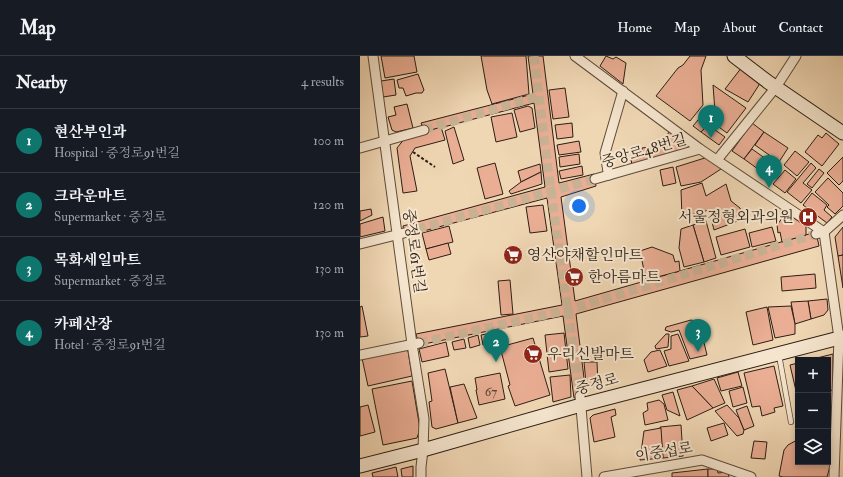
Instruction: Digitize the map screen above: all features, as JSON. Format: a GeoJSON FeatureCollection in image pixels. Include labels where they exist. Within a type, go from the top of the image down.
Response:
{"type":"FeatureCollection","features":[{"type":"Feature","properties":{"kind":"street","name":"중정로61번길"},"geometry":{"type":"LineString","coordinates":[[373,56],[385,141],[401,233],[416,343],[424,419],[421,477]]}},
{"type":"Feature","properties":{"kind":"street"},"geometry":{"type":"LineString","coordinates":[[575,56],[700,149],[820,233],[841,338],[834,477]]}},
{"type":"Feature","properties":{"kind":"street"},"geometry":{"type":"LineString","coordinates":[[734,56],[843,133]]}},
{"type":"Feature","properties":{"kind":"street"},"geometry":{"type":"LineString","coordinates":[[717,160],[776,87],[796,56]]}},
{"type":"Feature","properties":{"kind":"street"},"geometry":{"type":"LineString","coordinates":[[609,175],[605,153],[622,91]]}},
{"type":"Feature","properties":{"kind":"street"},"geometry":{"type":"LineString","coordinates":[[360,148],[424,130]]}},
{"type":"Feature","properties":{"kind":"street","name":"중앙로48번길"},"geometry":{"type":"LineString","coordinates":[[595,179],[700,149]]}},
{"type":"Feature","properties":{"kind":"street"},"geometry":{"type":"LineString","coordinates":[[820,233],[843,214]]}},
{"type":"Feature","properties":{"kind":"street"},"geometry":{"type":"LineString","coordinates":[[360,244],[401,233]]}},
{"type":"Feature","properties":{"kind":"street","name":"중정로"},"geometry":{"type":"LineString","coordinates":[[360,466],[423,450],[580,400],[841,338]]}},
{"type":"Feature","properties":{"kind":"street"},"geometry":{"type":"LineString","coordinates":[[360,355],[416,343]]}},
{"type":"Feature","properties":{"kind":"street"},"geometry":{"type":"LineString","coordinates":[[580,400],[587,477]]}},
{"type":"Feature","properties":{"kind":"street","name":"이중섭로"},"geometry":{"type":"LineString","coordinates":[[604,477],[702,460],[751,477]]}},
{"type":"Feature","properties":{"kind":"lane"},"geometry":{"type":"LineString","coordinates":[[779,353],[792,422]]}},
{"type":"Feature","properties":{"kind":"path"},"geometry":{"type":"LineString","coordinates":[[413,152],[435,167]]}},
{"type":"Feature","properties":{"kind":"building"},"geometry":{"type":"Polygon","coordinates":[[[381,56],[414,56],[417,72],[385,78],[381,56]]]}},
{"type":"Feature","properties":{"kind":"building"},"geometry":{"type":"Polygon","coordinates":[[[481,56],[526,56],[529,94],[492,104],[487,90],[481,56]]]}},
{"type":"Feature","properties":{"kind":"building"},"geometry":{"type":"Polygon","coordinates":[[[528,56],[543,56],[559,183],[594,174],[596,186],[561,197],[575,301],[816,232],[819,246],[576,314],[586,394],[574,398],[563,316],[419,345],[416,334],[562,305],[547,198],[405,236],[403,226],[545,187],[534,103],[425,132],[421,123],[533,94],[528,56]]]}},
{"type":"Feature","properties":{"kind":"building"},"geometry":{"type":"Polygon","coordinates":[[[606,56],[613,59],[616,57],[626,63],[623,84],[600,66],[606,56]]]}},
{"type":"Feature","properties":{"kind":"building"},"geometry":{"type":"Polygon","coordinates":[[[690,56],[706,56],[701,70],[703,105],[690,121],[656,96],[678,68],[683,65],[690,56]]]}},
{"type":"Feature","properties":{"kind":"building"},"geometry":{"type":"Polygon","coordinates":[[[742,67],[758,78],[759,85],[748,102],[725,89],[742,67]]]}},
{"type":"Feature","properties":{"kind":"building"},"geometry":{"type":"Polygon","coordinates":[[[418,74],[424,90],[422,93],[406,96],[403,88],[399,88],[397,80],[418,74]]]}},
{"type":"Feature","properties":{"kind":"building"},"geometry":{"type":"Polygon","coordinates":[[[394,79],[396,95],[383,97],[381,81],[394,79]]]}},
{"type":"Feature","properties":{"kind":"building"},"geometry":{"type":"Polygon","coordinates":[[[713,85],[746,108],[727,133],[716,125],[713,85]]]}},
{"type":"Feature","properties":{"kind":"building"},"geometry":{"type":"Polygon","coordinates":[[[565,88],[569,117],[553,119],[549,90],[565,88]]]}},
{"type":"Feature","properties":{"kind":"building"},"geometry":{"type":"Polygon","coordinates":[[[407,104],[413,128],[396,132],[392,130],[388,117],[396,115],[394,107],[407,104]]]}},
{"type":"Feature","properties":{"kind":"building"},"geometry":{"type":"Polygon","coordinates":[[[528,106],[532,108],[535,128],[520,132],[514,110],[528,106]]]}},
{"type":"Feature","properties":{"kind":"building"},"geometry":{"type":"Polygon","coordinates":[[[708,108],[713,119],[701,132],[693,126],[708,108]]]}},
{"type":"Feature","properties":{"kind":"building"},"geometry":{"type":"Polygon","coordinates":[[[512,113],[517,137],[496,142],[491,117],[512,113]]]}},
{"type":"Feature","properties":{"kind":"building"},"geometry":{"type":"Polygon","coordinates":[[[572,123],[573,137],[557,139],[555,125],[572,123]]]}},
{"type":"Feature","properties":{"kind":"building"},"geometry":{"type":"Polygon","coordinates":[[[752,123],[764,132],[744,159],[732,151],[752,123]]]}},
{"type":"Feature","properties":{"kind":"building"},"geometry":{"type":"Polygon","coordinates":[[[708,125],[725,137],[719,145],[701,132],[708,125]]]}},
{"type":"Feature","properties":{"kind":"building"},"geometry":{"type":"Polygon","coordinates":[[[441,127],[445,140],[415,148],[410,156],[417,191],[403,193],[397,148],[405,138],[441,127]]]}},
{"type":"Feature","properties":{"kind":"building"},"geometry":{"type":"Polygon","coordinates":[[[454,127],[464,160],[453,164],[445,131],[454,127]]]}},
{"type":"Feature","properties":{"kind":"building"},"geometry":{"type":"Polygon","coordinates":[[[669,132],[691,146],[690,149],[632,166],[631,159],[634,153],[642,152],[642,148],[661,145],[669,132]]]}},
{"type":"Feature","properties":{"kind":"building"},"geometry":{"type":"Polygon","coordinates":[[[764,132],[788,148],[779,162],[755,145],[764,132]]]}},
{"type":"Feature","properties":{"kind":"building"},"geometry":{"type":"Polygon","coordinates":[[[826,133],[839,144],[822,166],[805,152],[818,135],[822,138],[826,133]]]}},
{"type":"Feature","properties":{"kind":"building"},"geometry":{"type":"Polygon","coordinates":[[[579,141],[581,152],[559,155],[557,145],[579,141]]]}},
{"type":"Feature","properties":{"kind":"building"},"geometry":{"type":"Polygon","coordinates":[[[752,149],[780,169],[772,179],[744,159],[752,149]]]}},
{"type":"Feature","properties":{"kind":"building"},"geometry":{"type":"Polygon","coordinates":[[[795,151],[809,162],[797,176],[784,165],[795,151]]]}},
{"type":"Feature","properties":{"kind":"building"},"geometry":{"type":"Polygon","coordinates":[[[579,154],[580,164],[560,167],[559,157],[579,154]]]}},
{"type":"Feature","properties":{"kind":"building"},"geometry":{"type":"Polygon","coordinates":[[[708,157],[721,169],[701,182],[681,186],[676,167],[708,157]]]}},
{"type":"Feature","properties":{"kind":"building"},"geometry":{"type":"Polygon","coordinates":[[[843,157],[843,181],[839,185],[827,173],[843,157]]]}},
{"type":"Feature","properties":{"kind":"building"},"geometry":{"type":"Polygon","coordinates":[[[495,163],[503,194],[485,199],[477,168],[495,163]]]}},
{"type":"Feature","properties":{"kind":"building"},"geometry":{"type":"Polygon","coordinates":[[[811,163],[816,168],[803,183],[812,190],[801,203],[787,192],[811,163]]]}},
{"type":"Feature","properties":{"kind":"building"},"geometry":{"type":"Polygon","coordinates":[[[540,164],[541,172],[521,182],[518,171],[540,164]]]}},
{"type":"Feature","properties":{"kind":"building"},"geometry":{"type":"Polygon","coordinates":[[[582,166],[583,175],[561,179],[559,171],[582,166]]]}},
{"type":"Feature","properties":{"kind":"building"},"geometry":{"type":"Polygon","coordinates":[[[673,167],[676,183],[663,186],[660,170],[673,167]]]}},
{"type":"Feature","properties":{"kind":"building"},"geometry":{"type":"Polygon","coordinates":[[[819,169],[824,173],[812,188],[807,184],[819,169]]]}},
{"type":"Feature","properties":{"kind":"building"},"geometry":{"type":"Polygon","coordinates":[[[785,170],[796,179],[785,193],[773,184],[785,170]]]}},
{"type":"Feature","properties":{"kind":"building"},"geometry":{"type":"Polygon","coordinates":[[[541,172],[542,184],[511,194],[509,191],[521,182],[541,172]]]}},
{"type":"Feature","properties":{"kind":"building"},"geometry":{"type":"Polygon","coordinates":[[[828,178],[843,193],[843,206],[835,214],[827,207],[829,205],[815,192],[828,178]]]}},
{"type":"Feature","properties":{"kind":"building"},"geometry":{"type":"Polygon","coordinates":[[[702,183],[706,196],[726,184],[731,201],[740,208],[743,219],[714,230],[709,210],[682,217],[681,190],[702,183]]]}},
{"type":"Feature","properties":{"kind":"building"},"geometry":{"type":"Polygon","coordinates":[[[812,193],[827,205],[824,210],[832,217],[827,223],[803,205],[812,193]]]}},
{"type":"Feature","properties":{"kind":"building"},"geometry":{"type":"Polygon","coordinates":[[[543,205],[547,231],[530,233],[526,207],[543,205]]]}},
{"type":"Feature","properties":{"kind":"building"},"geometry":{"type":"Polygon","coordinates":[[[371,209],[372,215],[360,221],[360,211],[371,209]]]}},
{"type":"Feature","properties":{"kind":"building"},"geometry":{"type":"Polygon","coordinates":[[[786,213],[806,226],[806,235],[782,242],[780,232],[778,233],[777,225],[786,213]]]}},
{"type":"Feature","properties":{"kind":"building"},"geometry":{"type":"Polygon","coordinates":[[[383,217],[385,231],[360,237],[360,224],[383,217]]]}},
{"type":"Feature","properties":{"kind":"building"},"geometry":{"type":"Polygon","coordinates":[[[706,221],[716,258],[704,262],[693,225],[706,221]]]}},
{"type":"Feature","properties":{"kind":"building"},"geometry":{"type":"Polygon","coordinates":[[[693,225],[704,262],[684,267],[679,248],[681,229],[693,225]]]}},
{"type":"Feature","properties":{"kind":"building"},"geometry":{"type":"Polygon","coordinates":[[[449,226],[453,242],[426,249],[422,233],[449,226]]]}},
{"type":"Feature","properties":{"kind":"building"},"geometry":{"type":"Polygon","coordinates":[[[772,227],[776,241],[752,247],[749,233],[772,227]]]}},
{"type":"Feature","properties":{"kind":"building"},"geometry":{"type":"Polygon","coordinates":[[[843,227],[843,255],[838,256],[835,237],[843,227]]]}},
{"type":"Feature","properties":{"kind":"building"},"geometry":{"type":"Polygon","coordinates":[[[745,229],[750,247],[721,255],[716,237],[745,229]]]}},
{"type":"Feature","properties":{"kind":"building"},"geometry":{"type":"Polygon","coordinates":[[[448,243],[451,254],[429,260],[426,249],[448,243]]]}},
{"type":"Feature","properties":{"kind":"building"},"geometry":{"type":"Polygon","coordinates":[[[652,247],[673,255],[675,262],[679,261],[680,271],[646,280],[640,251],[652,247]]]}},
{"type":"Feature","properties":{"kind":"building"},"geometry":{"type":"Polygon","coordinates":[[[843,255],[843,288],[838,256],[843,255]]]}},
{"type":"Feature","properties":{"kind":"building"},"geometry":{"type":"Polygon","coordinates":[[[815,274],[816,288],[782,291],[781,277],[815,274]]]}},
{"type":"Feature","properties":{"kind":"building"},"geometry":{"type":"Polygon","coordinates":[[[510,280],[513,314],[501,315],[498,281],[510,280]]]}},
{"type":"Feature","properties":{"kind":"building"},"geometry":{"type":"Polygon","coordinates":[[[827,299],[828,310],[824,315],[811,319],[808,301],[827,299]]]}},
{"type":"Feature","properties":{"kind":"building"},"geometry":{"type":"Polygon","coordinates":[[[808,301],[811,319],[795,324],[791,302],[808,301]]]}},
{"type":"Feature","properties":{"kind":"building"},"geometry":{"type":"Polygon","coordinates":[[[362,306],[368,336],[360,337],[360,307],[362,306]]]}},
{"type":"Feature","properties":{"kind":"building"},"geometry":{"type":"Polygon","coordinates":[[[791,306],[795,324],[795,334],[775,338],[768,307],[791,306]]]}},
{"type":"Feature","properties":{"kind":"building"},"geometry":{"type":"Polygon","coordinates":[[[767,307],[773,340],[753,345],[746,312],[767,307]]]}},
{"type":"Feature","properties":{"kind":"building"},"geometry":{"type":"Polygon","coordinates":[[[691,320],[699,322],[707,355],[690,359],[679,330],[671,332],[665,330],[666,327],[691,320]]]}},
{"type":"Feature","properties":{"kind":"building"},"geometry":{"type":"Polygon","coordinates":[[[502,331],[505,341],[483,345],[481,335],[502,331]]]}},
{"type":"Feature","properties":{"kind":"building"},"geometry":{"type":"Polygon","coordinates":[[[564,333],[568,369],[549,372],[545,335],[564,333]]]}},
{"type":"Feature","properties":{"kind":"building"},"geometry":{"type":"Polygon","coordinates":[[[666,334],[669,334],[668,347],[656,349],[655,346],[666,334]]]}},
{"type":"Feature","properties":{"kind":"building"},"geometry":{"type":"Polygon","coordinates":[[[678,334],[689,361],[669,366],[664,351],[671,349],[671,336],[678,334]]]}},
{"type":"Feature","properties":{"kind":"building"},"geometry":{"type":"Polygon","coordinates":[[[478,335],[480,345],[470,348],[468,338],[478,335]]]}},
{"type":"Feature","properties":{"kind":"building"},"geometry":{"type":"Polygon","coordinates":[[[533,338],[550,395],[515,406],[508,386],[510,385],[500,347],[533,338]]]}},
{"type":"Feature","properties":{"kind":"building"},"geometry":{"type":"Polygon","coordinates":[[[464,339],[466,348],[454,350],[452,342],[464,339]]]}},
{"type":"Feature","properties":{"kind":"building"},"geometry":{"type":"Polygon","coordinates":[[[446,342],[449,356],[422,362],[419,349],[446,342]]]}},
{"type":"Feature","properties":{"kind":"building"},"geometry":{"type":"Polygon","coordinates":[[[403,349],[408,351],[412,376],[368,386],[362,358],[403,349]]]}},
{"type":"Feature","properties":{"kind":"building"},"geometry":{"type":"Polygon","coordinates":[[[660,350],[667,366],[648,372],[644,360],[651,352],[660,350]]]}},
{"type":"Feature","properties":{"kind":"building"},"geometry":{"type":"Polygon","coordinates":[[[833,354],[833,390],[831,390],[831,357],[821,357],[833,354]]]}},
{"type":"Feature","properties":{"kind":"building"},"geometry":{"type":"Polygon","coordinates":[[[584,362],[597,362],[598,384],[592,387],[586,383],[584,362]]]}},
{"type":"Feature","properties":{"kind":"building"},"geometry":{"type":"Polygon","coordinates":[[[795,364],[795,386],[790,365],[795,364]]]}},
{"type":"Feature","properties":{"kind":"building"},"geometry":{"type":"Polygon","coordinates":[[[774,366],[783,406],[774,408],[775,412],[762,416],[760,406],[752,407],[744,373],[774,366]]]}},
{"type":"Feature","properties":{"kind":"building"},"geometry":{"type":"Polygon","coordinates":[[[445,369],[458,423],[436,429],[432,427],[429,402],[432,401],[428,373],[445,369]]]}},
{"type":"Feature","properties":{"kind":"building"},"geometry":{"type":"Polygon","coordinates":[[[738,372],[742,386],[721,391],[717,378],[738,372]]]}},
{"type":"Feature","properties":{"kind":"building"},"geometry":{"type":"Polygon","coordinates":[[[500,373],[505,399],[479,405],[475,378],[500,373]]]}},
{"type":"Feature","properties":{"kind":"building"},"geometry":{"type":"Polygon","coordinates":[[[570,375],[571,397],[553,402],[550,377],[570,375]]]}},
{"type":"Feature","properties":{"kind":"building"},"geometry":{"type":"Polygon","coordinates":[[[714,379],[725,403],[713,408],[692,386],[714,379]]]}},
{"type":"Feature","properties":{"kind":"building"},"geometry":{"type":"Polygon","coordinates":[[[412,381],[420,429],[417,438],[383,445],[372,389],[412,381]]]}},
{"type":"Feature","properties":{"kind":"building"},"geometry":{"type":"Polygon","coordinates":[[[464,384],[477,418],[458,423],[450,387],[464,384]]]}},
{"type":"Feature","properties":{"kind":"building"},"geometry":{"type":"Polygon","coordinates":[[[692,386],[713,408],[687,420],[677,390],[692,386]]]}},
{"type":"Feature","properties":{"kind":"building"},"geometry":{"type":"Polygon","coordinates":[[[743,387],[747,403],[733,407],[729,391],[743,387]]]}},
{"type":"Feature","properties":{"kind":"building"},"geometry":{"type":"Polygon","coordinates":[[[673,392],[680,416],[667,410],[662,395],[673,392]]]}},
{"type":"Feature","properties":{"kind":"building"},"geometry":{"type":"Polygon","coordinates":[[[659,400],[664,404],[668,420],[645,425],[643,413],[648,410],[647,403],[659,400]]]}},
{"type":"Feature","properties":{"kind":"building"},"geometry":{"type":"Polygon","coordinates":[[[368,405],[375,432],[360,436],[360,407],[368,405]]]}},
{"type":"Feature","properties":{"kind":"building"},"geometry":{"type":"Polygon","coordinates":[[[727,405],[739,418],[744,430],[743,434],[737,436],[715,411],[727,405]]]}},
{"type":"Feature","properties":{"kind":"building"},"geometry":{"type":"Polygon","coordinates":[[[747,406],[754,426],[744,430],[736,410],[747,406]]]}},
{"type":"Feature","properties":{"kind":"building"},"geometry":{"type":"Polygon","coordinates":[[[615,409],[616,415],[611,417],[615,437],[594,442],[590,418],[593,415],[615,409]]]}},
{"type":"Feature","properties":{"kind":"building"},"geometry":{"type":"Polygon","coordinates":[[[724,423],[728,435],[711,441],[707,428],[724,423]]]}},
{"type":"Feature","properties":{"kind":"building"},"geometry":{"type":"Polygon","coordinates":[[[681,425],[683,456],[663,458],[660,427],[681,425]]]}},
{"type":"Feature","properties":{"kind":"building"},"geometry":{"type":"Polygon","coordinates":[[[661,428],[663,458],[640,460],[644,431],[661,428]]]}},
{"type":"Feature","properties":{"kind":"building"},"geometry":{"type":"Polygon","coordinates":[[[754,441],[767,442],[765,459],[751,458],[754,441]]]}},
{"type":"Feature","properties":{"kind":"building"},"geometry":{"type":"Polygon","coordinates":[[[795,441],[795,465],[830,465],[827,477],[779,476],[784,450],[788,445],[795,441]]]}},
{"type":"Feature","properties":{"kind":"building"},"geometry":{"type":"Polygon","coordinates":[[[413,466],[413,477],[402,477],[401,469],[413,466]]]}},
{"type":"Feature","properties":{"kind":"building"},"geometry":{"type":"Polygon","coordinates":[[[396,467],[398,477],[373,477],[372,473],[396,467]]]}},
{"type":"Feature","properties":{"kind":"building"},"geometry":{"type":"Polygon","coordinates":[[[708,469],[708,477],[672,477],[672,473],[708,469]]]}},
{"type":"Feature","properties":{"kind":"building"},"geometry":{"type":"Polygon","coordinates":[[[708,469],[717,469],[718,473],[728,472],[729,477],[708,477],[708,469]]]}},
{"type":"Feature","properties":{"kind":"tunnel"},"geometry":{"type":"LineString","coordinates":[[534,56],[551,192],[580,396]]}},
{"type":"Feature","properties":{"kind":"tunnel"},"geometry":{"type":"LineString","coordinates":[[424,130],[539,96]]}},
{"type":"Feature","properties":{"kind":"tunnel"},"geometry":{"type":"LineString","coordinates":[[404,233],[595,179]]}},
{"type":"Feature","properties":{"kind":"tunnel"},"geometry":{"type":"LineString","coordinates":[[419,343],[568,310],[816,234]]}},
{"type":"Feature","properties":{"kind":"place","name":"현산부인과"},"geometry":{"type":"Point","coordinates":[711,138]}},
{"type":"Feature","properties":{"kind":"place","name":"카페산장"},"geometry":{"type":"Point","coordinates":[769,188]}},
{"type":"Feature","properties":{"kind":"place","name":"서울정형외과의원"},"geometry":{"type":"Point","coordinates":[808,217]}},
{"type":"Feature","properties":{"kind":"place","name":"영산야채할인마트"},"geometry":{"type":"Point","coordinates":[513,255]}},
{"type":"Feature","properties":{"kind":"place","name":"한아름마트"},"geometry":{"type":"Point","coordinates":[574,277]}},
{"type":"Feature","properties":{"kind":"place","name":"목화세일마트"},"geometry":{"type":"Point","coordinates":[698,352]}},
{"type":"Feature","properties":{"kind":"place","name":"우리신발마트"},"geometry":{"type":"Point","coordinates":[533,354]}},
{"type":"Feature","properties":{"kind":"place","name":"크라운마트"},"geometry":{"type":"Point","coordinates":[496,362]}}]}
